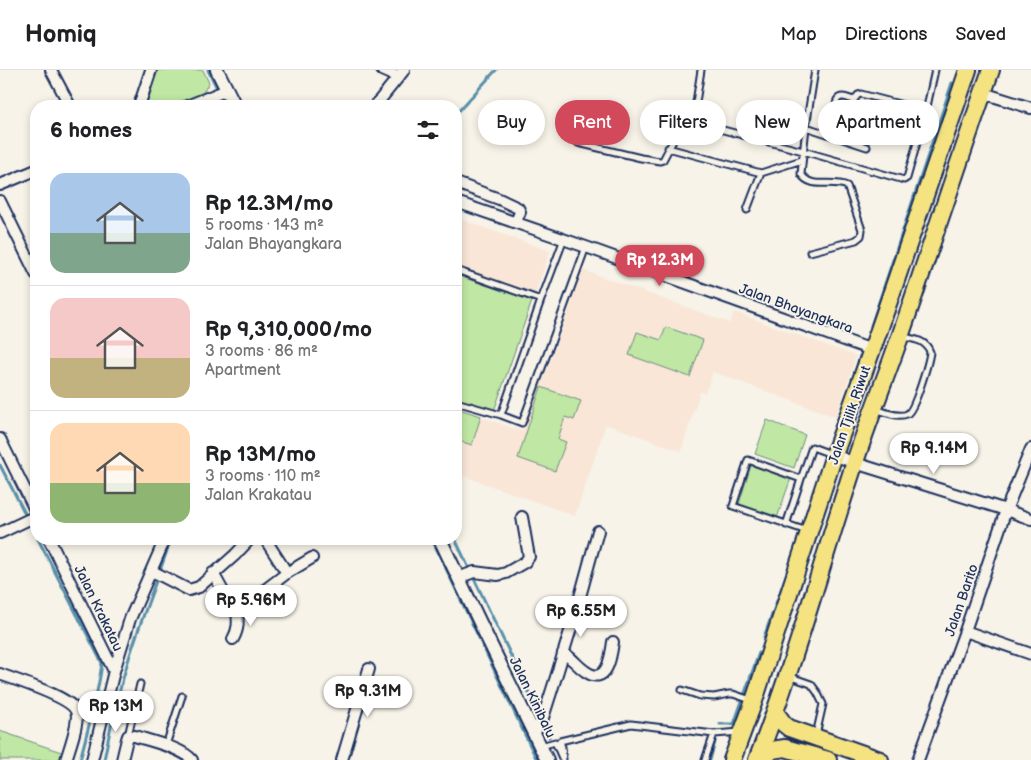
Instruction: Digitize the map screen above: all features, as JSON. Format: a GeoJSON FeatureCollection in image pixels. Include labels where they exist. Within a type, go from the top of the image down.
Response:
{"type":"FeatureCollection","features":[{"type":"Feature","properties":{"kind":"highway","name":"Jalan Tjilik Riwut"},"geometry":{"type":"LineString","coordinates":[[732,760],[754,701],[834,455],[968,70]]}},
{"type":"Feature","properties":{"kind":"highway","name":"Jalan Tjilik Riwut"},"geometry":{"type":"LineString","coordinates":[[757,760],[788,676],[873,409],[900,336],[991,70]]}},
{"type":"Feature","properties":{"kind":"highway"},"geometry":{"type":"LineString","coordinates":[[879,330],[900,336]]}},
{"type":"Feature","properties":{"kind":"highway"},"geometry":{"type":"LineString","coordinates":[[775,712],[789,728],[880,760]]}},
{"type":"Feature","properties":{"kind":"highway"},"geometry":{"type":"LineString","coordinates":[[762,760],[772,750],[785,748],[828,760]]}},
{"type":"Feature","properties":{"kind":"street"},"geometry":{"type":"LineString","coordinates":[[51,70],[67,100]]}},
{"type":"Feature","properties":{"kind":"street"},"geometry":{"type":"LineString","coordinates":[[141,100],[151,70]]}},
{"type":"Feature","properties":{"kind":"street"},"geometry":{"type":"LineString","coordinates":[[217,70],[232,100]]}},
{"type":"Feature","properties":{"kind":"street"},"geometry":{"type":"LineString","coordinates":[[380,100],[401,73],[382,70]]}},
{"type":"Feature","properties":{"kind":"street"},"geometry":{"type":"LineString","coordinates":[[201,100],[227,90]]}},
{"type":"Feature","properties":{"kind":"street"},"geometry":{"type":"LineString","coordinates":[[983,93],[1031,108]]}},
{"type":"Feature","properties":{"kind":"street"},"geometry":{"type":"LineString","coordinates":[[0,185],[30,172]]}},
{"type":"Feature","properties":{"kind":"street"},"geometry":{"type":"LineString","coordinates":[[462,185],[518,208],[520,212],[516,222]]}},
{"type":"Feature","properties":{"kind":"street"},"geometry":{"type":"LineString","coordinates":[[0,201],[30,262]]}},
{"type":"Feature","properties":{"kind":"street","name":"Jalan Bhayangkara"},"geometry":{"type":"LineString","coordinates":[[462,204],[872,350]]}},
{"type":"Feature","properties":{"kind":"street"},"geometry":{"type":"LineString","coordinates":[[0,439],[30,500]]}},
{"type":"Feature","properties":{"kind":"street","name":"Jalan Barito"},"geometry":{"type":"LineString","coordinates":[[918,760],[965,631],[1006,510],[1031,449]]}},
{"type":"Feature","properties":{"kind":"street"},"geometry":{"type":"LineString","coordinates":[[834,455],[1031,519]]}},
{"type":"Feature","properties":{"kind":"street"},"geometry":{"type":"LineString","coordinates":[[458,578],[474,572],[506,574],[525,562],[529,557],[522,517]]}},
{"type":"Feature","properties":{"kind":"street"},"geometry":{"type":"LineString","coordinates":[[0,533],[30,519]]}},
{"type":"Feature","properties":{"kind":"street"},"geometry":{"type":"LineString","coordinates":[[534,733],[542,721],[598,531]]}},
{"type":"Feature","properties":{"kind":"street","name":"Jalan Krakatau"},"geometry":{"type":"LineString","coordinates":[[52,545],[114,671]]}},
{"type":"Feature","properties":{"kind":"street","name":"Jalan Krakatau"},"geometry":{"type":"LineString","coordinates":[[114,671],[130,619],[158,574],[164,545]]}},
{"type":"Feature","properties":{"kind":"street"},"geometry":{"type":"LineString","coordinates":[[158,574],[189,590],[200,587],[244,545]]}},
{"type":"Feature","properties":{"kind":"street"},"geometry":{"type":"LineString","coordinates":[[270,545],[287,573]]}},
{"type":"Feature","properties":{"kind":"street","name":"Jalan Kinibalu"},"geometry":{"type":"LineString","coordinates":[[443,545],[547,760]]}},
{"type":"Feature","properties":{"kind":"street"},"geometry":{"type":"LineString","coordinates":[[237,609],[241,608],[287,573],[312,558]]}},
{"type":"Feature","properties":{"kind":"street"},"geometry":{"type":"LineString","coordinates":[[213,573],[224,593],[234,608],[237,609],[238,624],[233,639]]}},
{"type":"Feature","properties":{"kind":"street"},"geometry":{"type":"LineString","coordinates":[[965,631],[1031,654]]}},
{"type":"Feature","properties":{"kind":"street"},"geometry":{"type":"LineString","coordinates":[[563,653],[572,658],[586,672],[596,675],[608,668],[613,642]]}},
{"type":"Feature","properties":{"kind":"street"},"geometry":{"type":"LineString","coordinates":[[342,760],[369,668]]}},
{"type":"Feature","properties":{"kind":"street"},"geometry":{"type":"LineString","coordinates":[[92,760],[114,671]]}},
{"type":"Feature","properties":{"kind":"street"},"geometry":{"type":"LineString","coordinates":[[0,674],[62,698],[71,704],[77,712],[76,725],[66,760]]}},
{"type":"Feature","properties":{"kind":"street"},"geometry":{"type":"LineString","coordinates":[[122,760],[128,736],[135,736],[166,746],[188,756],[192,760]]}},
{"type":"Feature","properties":{"kind":"lane"},"geometry":{"type":"LineString","coordinates":[[696,100],[701,70]]}},
{"type":"Feature","properties":{"kind":"lane"},"geometry":{"type":"LineString","coordinates":[[808,114],[815,70]]}},
{"type":"Feature","properties":{"kind":"lane"},"geometry":{"type":"LineString","coordinates":[[928,100],[935,70]]}},
{"type":"Feature","properties":{"kind":"lane"},"geometry":{"type":"LineString","coordinates":[[839,100],[842,96],[854,100],[858,95],[862,94],[885,100]]}},
{"type":"Feature","properties":{"kind":"lane"},"geometry":{"type":"LineString","coordinates":[[726,131],[904,180],[916,145]]}},
{"type":"Feature","properties":{"kind":"lane"},"geometry":{"type":"LineString","coordinates":[[586,145],[660,161],[663,160],[670,145]]}},
{"type":"Feature","properties":{"kind":"lane"},"geometry":{"type":"LineString","coordinates":[[804,145],[801,174],[810,183],[841,184],[847,186],[862,230],[861,236],[856,240],[810,252]]}},
{"type":"Feature","properties":{"kind":"lane"},"geometry":{"type":"LineString","coordinates":[[861,145],[867,147]]}},
{"type":"Feature","properties":{"kind":"lane"},"geometry":{"type":"LineString","coordinates":[[668,148],[760,173],[802,160]]}},
{"type":"Feature","properties":{"kind":"lane"},"geometry":{"type":"LineString","coordinates":[[747,210],[760,173]]}},
{"type":"Feature","properties":{"kind":"lane"},"geometry":{"type":"LineString","coordinates":[[501,416],[564,240]]}},
{"type":"Feature","properties":{"kind":"lane"},"geometry":{"type":"LineString","coordinates":[[462,404],[522,423],[586,247]]}},
{"type":"Feature","properties":{"kind":"lane"},"geometry":{"type":"LineString","coordinates":[[462,272],[541,300]]}},
{"type":"Feature","properties":{"kind":"lane"},"geometry":{"type":"LineString","coordinates":[[873,409],[904,415],[910,411],[915,403],[930,352],[929,348],[921,341],[900,336]]}},
{"type":"Feature","properties":{"kind":"lane"},"geometry":{"type":"LineString","coordinates":[[786,525],[812,447],[834,455]]}},
{"type":"Feature","properties":{"kind":"lane"},"geometry":{"type":"LineString","coordinates":[[801,479],[748,460],[733,506],[810,532]]}},
{"type":"Feature","properties":{"kind":"lane"},"geometry":{"type":"LineString","coordinates":[[788,676],[810,684],[818,692],[823,704],[816,737]]}},
{"type":"Feature","properties":{"kind":"lane"},"geometry":{"type":"LineString","coordinates":[[128,736],[140,684]]}},
{"type":"Feature","properties":{"kind":"lane"},"geometry":{"type":"LineString","coordinates":[[682,690],[700,696],[714,697],[733,694],[754,701]]}},
{"type":"Feature","properties":{"kind":"lane"},"geometry":{"type":"LineString","coordinates":[[166,746],[182,696]]}},
{"type":"Feature","properties":{"kind":"lane"},"geometry":{"type":"LineString","coordinates":[[563,760],[560,741],[631,724],[714,734],[743,731]]}},
{"type":"Feature","properties":{"kind":"lane"},"geometry":{"type":"LineString","coordinates":[[705,759],[714,734]]}},
{"type":"Feature","properties":{"kind":"lane"},"geometry":{"type":"LineString","coordinates":[[541,747],[555,742],[563,760]]}},
{"type":"Feature","properties":{"kind":"shaded area"},"geometry":{"type":"Polygon","coordinates":[[[462,220],[550,251],[494,411],[462,402],[462,220]]]}},
{"type":"Feature","properties":{"kind":"shaded area"},"geometry":{"type":"Polygon","coordinates":[[[583,270],[730,323],[734,312],[856,356],[836,417],[713,372],[705,393],[700,392],[681,451],[606,424],[575,516],[462,475],[462,411],[522,431],[548,368],[583,270]]]}},
{"type":"Feature","properties":{"kind":"green space"},"geometry":{"type":"Polygon","coordinates":[[[158,70],[203,70],[209,83],[202,94],[187,100],[148,100],[158,70]]]}},
{"type":"Feature","properties":{"kind":"green space"},"geometry":{"type":"Polygon","coordinates":[[[462,277],[532,301],[494,411],[462,402],[462,277]]]}},
{"type":"Feature","properties":{"kind":"green space"},"geometry":{"type":"Polygon","coordinates":[[[666,327],[703,340],[690,377],[629,355],[637,332],[661,340],[666,327]]]}},
{"type":"Feature","properties":{"kind":"green space"},"geometry":{"type":"Polygon","coordinates":[[[541,387],[581,401],[574,420],[565,417],[558,439],[566,442],[555,471],[518,458],[541,387]]]}},
{"type":"Feature","properties":{"kind":"green space"},"geometry":{"type":"Polygon","coordinates":[[[462,410],[481,416],[472,445],[462,442],[462,410]]]}},
{"type":"Feature","properties":{"kind":"green space"},"geometry":{"type":"Polygon","coordinates":[[[767,420],[805,435],[794,468],[755,454],[767,420]]]}},
{"type":"Feature","properties":{"kind":"green space"},"geometry":{"type":"Polygon","coordinates":[[[751,465],[791,478],[777,518],[739,504],[751,465]]]}},
{"type":"Feature","properties":{"kind":"green space"},"geometry":{"type":"Polygon","coordinates":[[[0,731],[64,753],[62,760],[0,760],[0,731]]]}},
{"type":"Feature","properties":{"kind":"waterway"},"geometry":{"type":"LineString","coordinates":[[208,70],[223,100]]}},
{"type":"Feature","properties":{"kind":"waterway"},"geometry":{"type":"LineString","coordinates":[[462,107],[496,70]]}},
{"type":"Feature","properties":{"kind":"waterway"},"geometry":{"type":"LineString","coordinates":[[871,326],[952,83]]}},
{"type":"Feature","properties":{"kind":"waterway"},"geometry":{"type":"LineString","coordinates":[[853,379],[860,356]]}},
{"type":"Feature","properties":{"kind":"waterway"},"geometry":{"type":"LineString","coordinates":[[0,465],[30,523]]}},
{"type":"Feature","properties":{"kind":"waterway"},"geometry":{"type":"LineString","coordinates":[[41,545],[102,663],[80,760]]}},
{"type":"Feature","properties":{"kind":"waterway"},"geometry":{"type":"LineString","coordinates":[[104,760],[126,667],[169,545]]}},
{"type":"Feature","properties":{"kind":"waterway"},"geometry":{"type":"LineString","coordinates":[[435,545],[537,760]]}},
{"type":"Feature","properties":{"kind":"waterway"},"geometry":{"type":"LineString","coordinates":[[458,545],[538,712]]}},
{"type":"Feature","properties":{"kind":"waterway"},"geometry":{"type":"LineString","coordinates":[[764,637],[792,559]]}},
{"type":"Feature","properties":{"kind":"waterway"},"geometry":{"type":"LineString","coordinates":[[720,724],[734,724],[759,653]]}},
{"type":"Feature","properties":{"kind":"waterway"},"geometry":{"type":"LineString","coordinates":[[544,726],[549,737]]}},
{"type":"Feature","properties":{"kind":"waterway"},"geometry":{"type":"LineString","coordinates":[[710,760],[715,742]]}},
{"type":"Feature","properties":{"kind":"waterway"},"geometry":{"type":"LineString","coordinates":[[555,749],[560,760]]}}]}
